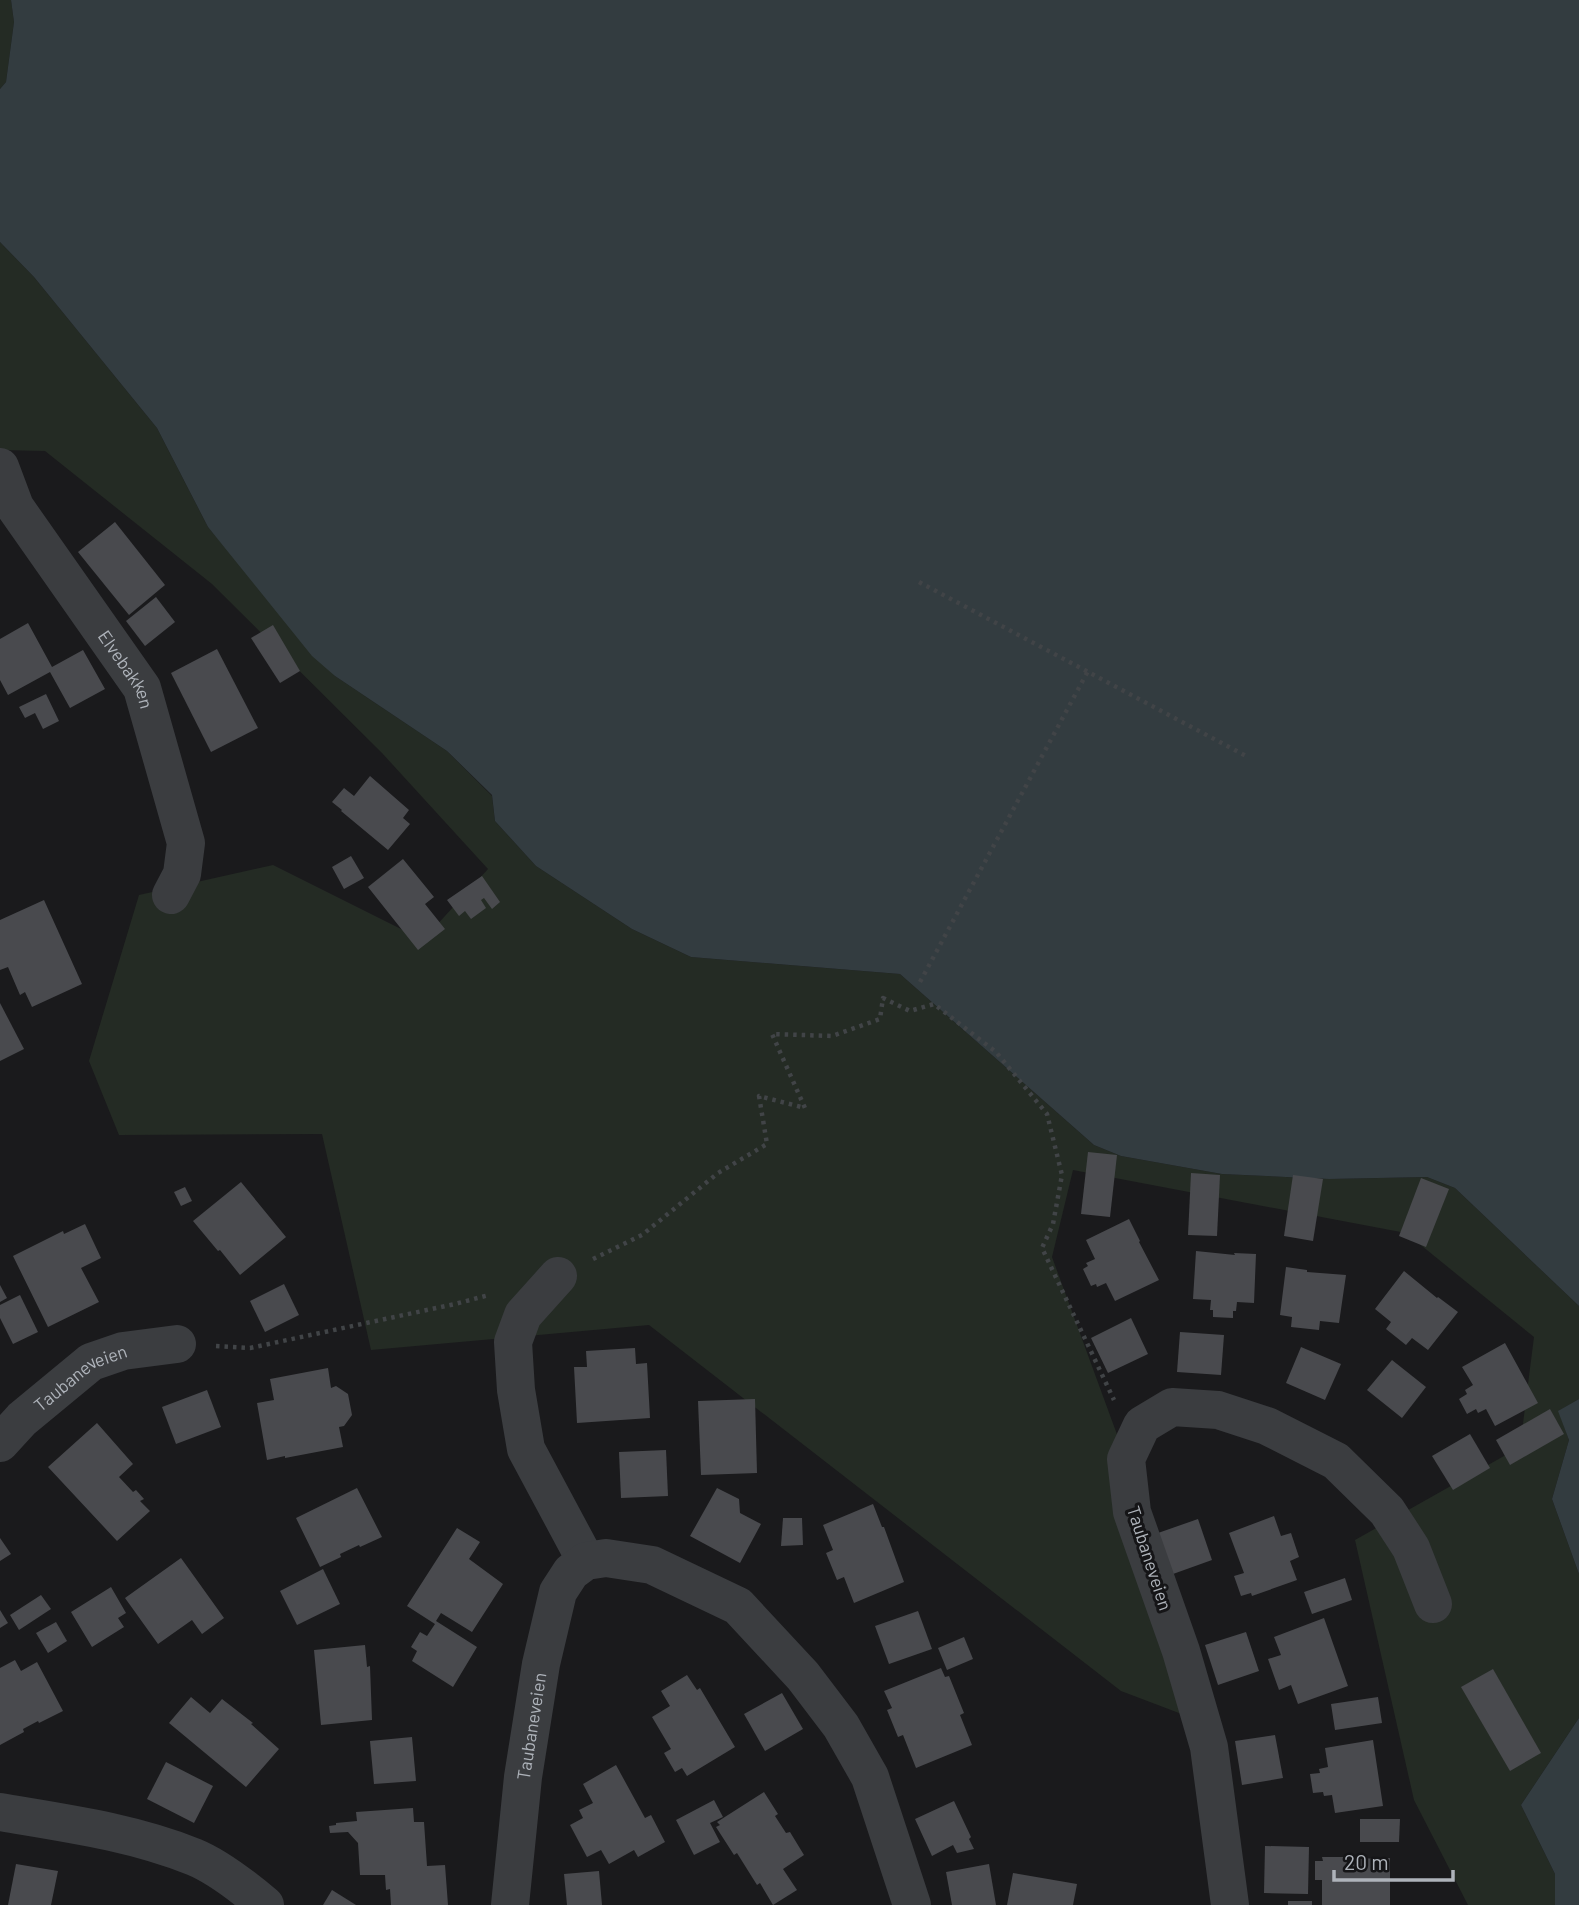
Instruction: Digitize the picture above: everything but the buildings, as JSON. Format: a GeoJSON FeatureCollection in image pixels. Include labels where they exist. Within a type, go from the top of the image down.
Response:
{"type":"FeatureCollection","features":[{"type":"Feature","properties":{"kind":"street","name":"Elvebakken"},"geometry":{"type":"LineString","coordinates":[[0,467],[15,507],[142,688],[186,844],[182,874],[171,895]]}},
{"type":"Feature","properties":{"kind":"street"},"geometry":{"type":"LineString","coordinates":[[558,1276],[523,1315],[513,1342],[516,1390],[526,1449],[586,1561],[606,1558],[652,1565],[738,1606],[803,1676],[853,1746],[870,1777],[912,1905]]}},
{"type":"Feature","properties":{"kind":"street","name":"Taubaneveien"},"geometry":{"type":"LineString","coordinates":[[0,1443],[22,1419],[91,1362],[123,1351],[177,1344]]}},
{"type":"Feature","properties":{"kind":"street"},"geometry":{"type":"LineString","coordinates":[[1133,1442],[1142,1425],[1172,1407],[1218,1410],[1267,1426],[1336,1461],[1387,1511],[1411,1548],[1433,1604]]}},
{"type":"Feature","properties":{"kind":"street","name":"Taubaneveien"},"geometry":{"type":"LineString","coordinates":[[1133,1442],[1126,1459],[1132,1512],[1181,1651],[1209,1747],[1230,1905]]}},
{"type":"Feature","properties":{"kind":"street","name":"Taubaneveien"},"geometry":{"type":"LineString","coordinates":[[510,1905],[523,1777],[541,1664],[558,1592],[571,1572],[586,1561]]}},
{"type":"Feature","properties":{"kind":"street"},"geometry":{"type":"LineString","coordinates":[[0,1812],[93,1827],[142,1839],[196,1858],[265,1905]]}},
{"type":"Feature","properties":{"kind":"path"},"geometry":{"type":"LineString","coordinates":[[919,582],[1246,756]]}},
{"type":"Feature","properties":{"kind":"path"},"geometry":{"type":"LineString","coordinates":[[920,982],[1088,671]]}},
{"type":"Feature","properties":{"kind":"path"},"geometry":{"type":"LineString","coordinates":[[558,1276],[642,1235],[718,1173],[768,1144],[759,1096],[805,1108],[772,1034],[832,1036],[880,1019],[883,998],[910,1011],[934,1004],[996,1052],[1046,1114],[1062,1175],[1053,1224],[1042,1248],[1133,1442]]}},
{"type":"Feature","properties":{"kind":"path"},"geometry":{"type":"LineString","coordinates":[[177,1344],[250,1348],[455,1304],[493,1293]]}},
{"type":"Feature","properties":{"kind":"shaded area"},"geometry":{"type":"Polygon","coordinates":[[[0,0],[11,0],[14,22],[6,82],[0,89],[0,0]]]}},
{"type":"Feature","properties":{"kind":"shaded area"},"geometry":{"type":"Polygon","coordinates":[[[11,0],[1579,0],[1579,1306],[1455,1188],[1427,1177],[1329,1179],[1222,1174],[1121,1156],[1094,1145],[900,974],[691,957],[632,929],[536,866],[495,821],[492,795],[447,751],[335,676],[312,656],[208,527],[157,428],[34,277],[0,242],[0,89],[6,82],[14,22],[11,0]]]}},
{"type":"Feature","properties":{"kind":"shaded area"},"geometry":{"type":"Polygon","coordinates":[[[0,242],[34,277],[157,428],[208,527],[335,676],[447,751],[492,796],[495,821],[536,866],[632,929],[691,957],[900,974],[1094,1145],[1121,1156],[1222,1174],[1329,1179],[1427,1177],[1455,1188],[1579,1306],[1579,1399],[1559,1411],[1569,1440],[1552,1499],[1579,1574],[1579,1718],[1521,1805],[1555,1874],[1555,1905],[1468,1905],[1414,1800],[1355,1540],[1520,1447],[1534,1337],[1406,1233],[1073,1170],[1052,1257],[1126,1459],[1200,1721],[1121,1691],[649,1325],[371,1350],[322,1134],[119,1135],[89,1061],[139,895],[273,865],[423,940],[488,869],[382,753],[212,584],[45,451],[0,450],[0,242]]]}},
{"type":"Feature","properties":{"kind":"shaded area"},"geometry":{"type":"Polygon","coordinates":[[[1579,1399],[1579,1574],[1552,1499],[1569,1440],[1558,1411],[1579,1399]]]}},
{"type":"Feature","properties":{"kind":"shaded area"},"geometry":{"type":"Polygon","coordinates":[[[1579,1718],[1579,1905],[1555,1905],[1555,1874],[1521,1805],[1579,1718]]]}}]}
